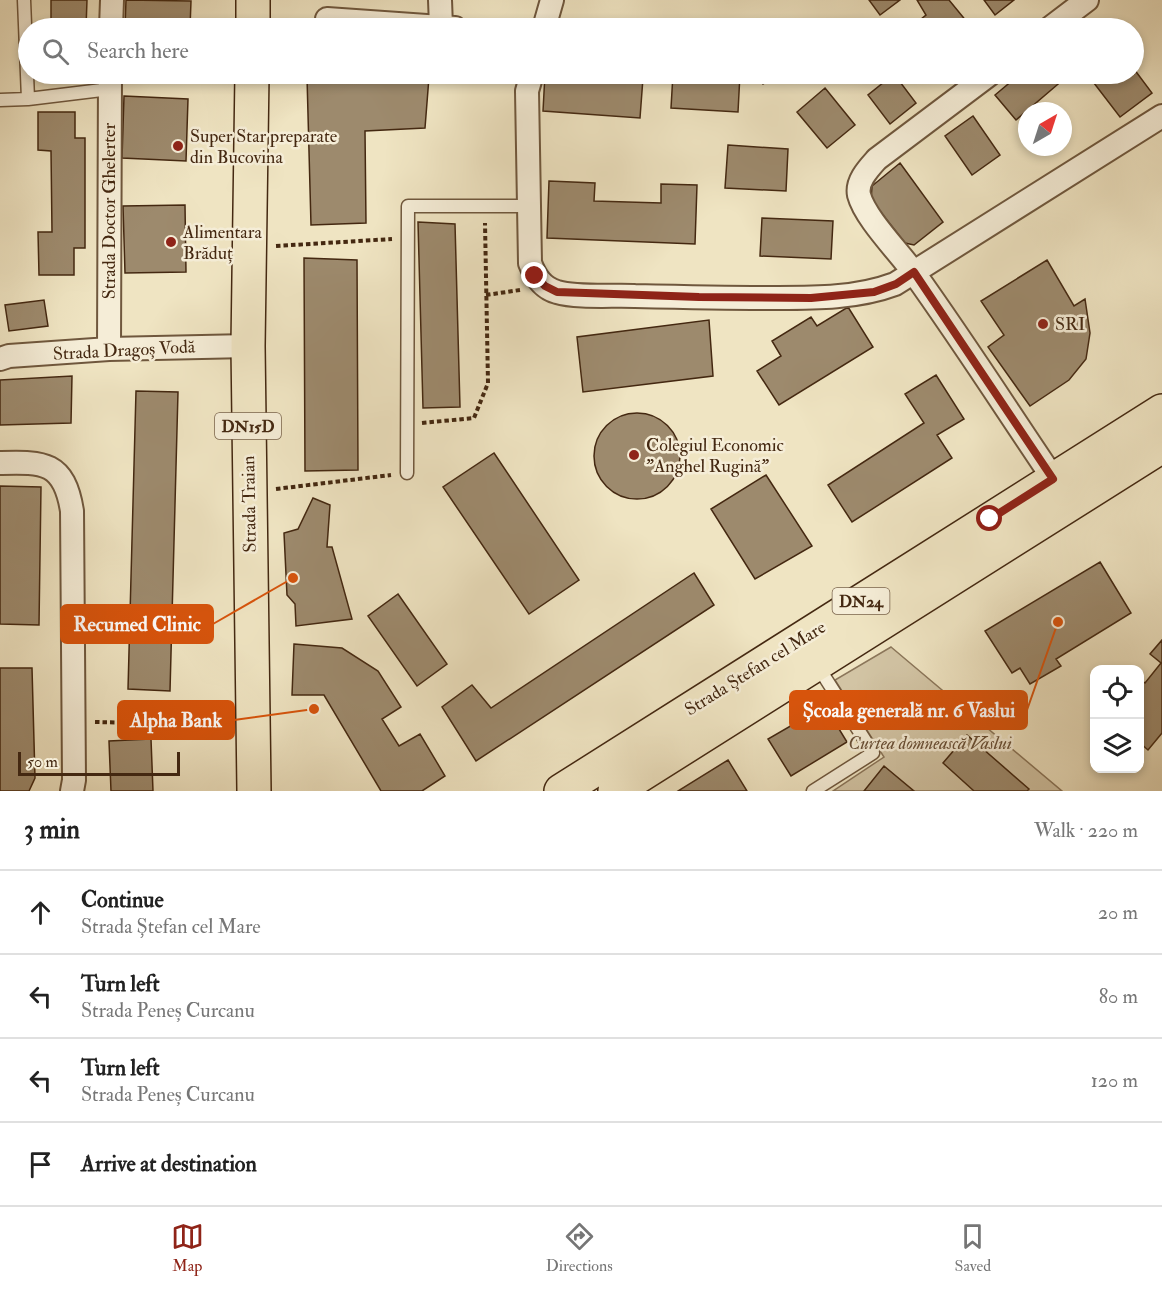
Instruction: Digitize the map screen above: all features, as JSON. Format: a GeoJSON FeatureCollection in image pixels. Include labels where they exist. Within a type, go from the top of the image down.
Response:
{"type":"FeatureCollection","features":[{"type":"Feature","properties":{"kind":"main road"},"geometry":{"type":"LineString","coordinates":[[252,18],[253,0]]}},
{"type":"Feature","properties":{"kind":"main road","name":"Strada Traian"},"geometry":{"type":"LineString","coordinates":[[252,84],[248,346],[251,726],[255,788]]}},
{"type":"Feature","properties":{"kind":"main road","name":"Strada Ștefan cel Mare"},"geometry":{"type":"LineString","coordinates":[[615,791],[816,664],[1062,491],[1162,411]]}},
{"type":"Feature","properties":{"kind":"main road","name":"Strada Ștefan cel Mare"},"geometry":{"type":"LineString","coordinates":[[561,791],[1062,491],[1162,446]]}},
{"type":"Feature","properties":{"kind":"street"},"geometry":{"type":"LineString","coordinates":[[111,18],[112,0]]}},
{"type":"Feature","properties":{"kind":"street"},"geometry":{"type":"LineString","coordinates":[[440,0],[445,18]]}},
{"type":"Feature","properties":{"kind":"street"},"geometry":{"type":"LineString","coordinates":[[547,18],[552,0]]}},
{"type":"Feature","properties":{"kind":"street"},"geometry":{"type":"LineString","coordinates":[[1064,18],[1088,0]]}},
{"type":"Feature","properties":{"kind":"street","name":"Strada Doctor Ghelerter"},"geometry":{"type":"LineString","coordinates":[[109,349],[110,84]]}},
{"type":"Feature","properties":{"kind":"street"},"geometry":{"type":"LineString","coordinates":[[529,84],[527,91],[530,263],[535,276],[545,286],[557,292],[581,294],[811,298],[874,292],[896,284],[1162,116]]}},
{"type":"Feature","properties":{"kind":"street"},"geometry":{"type":"LineString","coordinates":[[977,84],[877,159],[868,169],[858,191],[863,206],[914,272],[1062,491]]}},
{"type":"Feature","properties":{"kind":"street","name":"Strada Dragoș Vodă"},"geometry":{"type":"LineString","coordinates":[[0,359],[9,356],[109,349],[248,346]]}},
{"type":"Feature","properties":{"kind":"street"},"geometry":{"type":"LineString","coordinates":[[0,463],[37,462],[50,468],[63,480],[69,493],[72,511],[72,791]]}},
{"type":"Feature","properties":{"kind":"lane"},"geometry":{"type":"LineString","coordinates":[[24,0],[25,18]]}},
{"type":"Feature","properties":{"kind":"lane"},"geometry":{"type":"LineString","coordinates":[[27,84],[28,99]]}},
{"type":"Feature","properties":{"kind":"lane"},"geometry":{"type":"LineString","coordinates":[[0,100],[28,99],[96,84]]}},
{"type":"Feature","properties":{"kind":"lane"},"geometry":{"type":"LineString","coordinates":[[407,473],[408,206],[529,213]]}},
{"type":"Feature","properties":{"kind":"lane"},"geometry":{"type":"LineString","coordinates":[[813,791],[873,753],[816,664]]}},
{"type":"Feature","properties":{"kind":"path"},"geometry":{"type":"LineString","coordinates":[[406,424],[474,418],[488,383],[485,222],[529,213]]}},
{"type":"Feature","properties":{"kind":"path"},"geometry":{"type":"LineString","coordinates":[[249,247],[407,238]]}},
{"type":"Feature","properties":{"kind":"path"},"geometry":{"type":"LineString","coordinates":[[486,295],[545,286]]}},
{"type":"Feature","properties":{"kind":"path"},"geometry":{"type":"LineString","coordinates":[[249,492],[407,473]]}},
{"type":"Feature","properties":{"kind":"path"},"geometry":{"type":"LineString","coordinates":[[73,721],[251,726]]}},
{"type":"Feature","properties":{"kind":"green space","name":"Curtea domnească Vaslui"},"geometry":{"type":"Polygon","coordinates":[[[891,647],[1062,791],[833,791],[884,757],[835,680],[891,647]]]}},
{"type":"Feature","properties":{"kind":"building"},"geometry":{"type":"Polygon","coordinates":[[[51,0],[87,0],[86,18],[51,18],[51,0]]]}},
{"type":"Feature","properties":{"kind":"building"},"geometry":{"type":"Polygon","coordinates":[[[126,0],[191,1],[190,18],[125,18],[126,0]]]}},
{"type":"Feature","properties":{"kind":"building"},"geometry":{"type":"Polygon","coordinates":[[[869,0],[900,0],[880,15],[869,0]]]}},
{"type":"Feature","properties":{"kind":"building"},"geometry":{"type":"Polygon","coordinates":[[[917,0],[949,0],[964,18],[922,18],[926,15],[917,0]]]}},
{"type":"Feature","properties":{"kind":"building"},"geometry":{"type":"Polygon","coordinates":[[[984,0],[1014,0],[995,15],[984,0]]]}},
{"type":"Feature","properties":{"kind":"building"},"geometry":{"type":"Polygon","coordinates":[[[1144,82],[1152,93],[1120,117],[1095,84],[1144,82]]]}},
{"type":"Feature","properties":{"kind":"building"},"geometry":{"type":"Polygon","coordinates":[[[307,84],[428,84],[425,128],[365,131],[366,223],[311,225],[307,84]]]}},
{"type":"Feature","properties":{"kind":"building"},"geometry":{"type":"Polygon","coordinates":[[[544,84],[643,84],[640,118],[543,111],[544,84]]]}},
{"type":"Feature","properties":{"kind":"building"},"geometry":{"type":"Polygon","coordinates":[[[672,84],[739,84],[738,112],[671,108],[672,84]]]}},
{"type":"Feature","properties":{"kind":"building"},"geometry":{"type":"Polygon","coordinates":[[[882,84],[902,84],[916,103],[890,124],[868,95],[882,84]]]}},
{"type":"Feature","properties":{"kind":"building"},"geometry":{"type":"Polygon","coordinates":[[[1008,84],[1058,84],[1037,102],[1018,102],[1016,120],[995,95],[1008,84]]]}},
{"type":"Feature","properties":{"kind":"building"},"geometry":{"type":"Polygon","coordinates":[[[825,88],[855,125],[827,148],[797,112],[825,88]]]}},
{"type":"Feature","properties":{"kind":"building"},"geometry":{"type":"Polygon","coordinates":[[[124,96],[188,99],[186,161],[122,158],[124,96]]]}},
{"type":"Feature","properties":{"kind":"building"},"geometry":{"type":"Polygon","coordinates":[[[38,112],[75,112],[75,138],[85,138],[85,248],[74,248],[74,275],[39,275],[38,232],[52,232],[51,151],[38,150],[38,112]]]}},
{"type":"Feature","properties":{"kind":"building"},"geometry":{"type":"Polygon","coordinates":[[[973,116],[1000,155],[972,175],[945,136],[973,116]]]}},
{"type":"Feature","properties":{"kind":"building"},"geometry":{"type":"Polygon","coordinates":[[[728,145],[788,149],[786,191],[725,188],[728,145]]]}},
{"type":"Feature","properties":{"kind":"building"},"geometry":{"type":"Polygon","coordinates":[[[900,163],[943,222],[914,245],[905,243],[871,200],[872,186],[900,163]]]}},
{"type":"Feature","properties":{"kind":"building"},"geometry":{"type":"Polygon","coordinates":[[[549,181],[595,183],[594,201],[661,203],[661,184],[697,185],[695,244],[547,238],[549,181]]]}},
{"type":"Feature","properties":{"kind":"building"},"geometry":{"type":"Polygon","coordinates":[[[185,205],[186,272],[125,273],[123,206],[185,205]]]}},
{"type":"Feature","properties":{"kind":"building"},"geometry":{"type":"Polygon","coordinates":[[[762,218],[833,221],[831,259],[760,256],[762,218]]]}},
{"type":"Feature","properties":{"kind":"building"},"geometry":{"type":"Polygon","coordinates":[[[418,222],[455,224],[460,407],[423,408],[418,222]]]}},
{"type":"Feature","properties":{"kind":"building"},"geometry":{"type":"Polygon","coordinates":[[[304,258],[357,260],[358,470],[305,471],[304,258]]]}},
{"type":"Feature","properties":{"kind":"building","name":"SRI"},"geometry":{"type":"Polygon","coordinates":[[[1047,260],[1074,306],[1085,299],[1090,333],[1086,359],[1069,380],[1030,406],[988,347],[1004,335],[981,301],[1047,260]]]}},
{"type":"Feature","properties":{"kind":"building"},"geometry":{"type":"Polygon","coordinates":[[[44,300],[48,326],[9,331],[5,305],[44,300]]]}},
{"type":"Feature","properties":{"kind":"building"},"geometry":{"type":"Polygon","coordinates":[[[848,307],[873,347],[779,405],[757,371],[781,356],[772,341],[811,317],[817,326],[848,307]]]}},
{"type":"Feature","properties":{"kind":"building"},"geometry":{"type":"Polygon","coordinates":[[[709,320],[713,376],[583,392],[577,337],[709,320]]]}},
{"type":"Feature","properties":{"kind":"building"},"geometry":{"type":"Polygon","coordinates":[[[936,375],[964,419],[937,435],[952,458],[852,522],[828,485],[924,423],[905,394],[936,375]]]}},
{"type":"Feature","properties":{"kind":"building"},"geometry":{"type":"Polygon","coordinates":[[[72,376],[71,423],[0,425],[0,380],[72,376]]]}},
{"type":"Feature","properties":{"kind":"building"},"geometry":{"type":"Polygon","coordinates":[[[136,391],[178,392],[170,691],[128,689],[136,391]]]}},
{"type":"Feature","properties":{"kind":"building"},"geometry":{"type":"Polygon","coordinates":[[[637,413],[653,417],[667,426],[676,440],[680,456],[676,472],[667,486],[653,495],[637,499],[621,495],[607,486],[598,472],[594,456],[598,440],[607,426],[621,417],[637,413]]]}},
{"type":"Feature","properties":{"kind":"building"},"geometry":{"type":"Polygon","coordinates":[[[494,453],[579,580],[529,614],[443,487],[494,453]]]}},
{"type":"Feature","properties":{"kind":"building"},"geometry":{"type":"Polygon","coordinates":[[[766,475],[812,546],[755,579],[711,509],[766,475]]]}},
{"type":"Feature","properties":{"kind":"building"},"geometry":{"type":"Polygon","coordinates":[[[0,486],[41,487],[39,625],[0,624],[0,486]]]}},
{"type":"Feature","properties":{"kind":"building"},"geometry":{"type":"Polygon","coordinates":[[[313,498],[330,505],[327,547],[332,547],[352,619],[296,626],[295,604],[287,595],[284,533],[298,529],[313,498]]]}},
{"type":"Feature","properties":{"kind":"building"},"geometry":{"type":"Polygon","coordinates":[[[1100,562],[1131,613],[1056,659],[1061,666],[1030,684],[1020,668],[1012,673],[985,631],[1100,562]]]}},
{"type":"Feature","properties":{"kind":"building"},"geometry":{"type":"Polygon","coordinates":[[[694,573],[714,605],[476,761],[442,707],[472,685],[491,708],[694,573]]]}},
{"type":"Feature","properties":{"kind":"building"},"geometry":{"type":"Polygon","coordinates":[[[398,594],[447,664],[417,686],[368,616],[398,594]]]}},
{"type":"Feature","properties":{"kind":"building"},"geometry":{"type":"Polygon","coordinates":[[[1162,640],[1162,733],[1148,750],[1144,746],[1144,682],[1161,663],[1150,654],[1162,640]]]}},
{"type":"Feature","properties":{"kind":"building"},"geometry":{"type":"Polygon","coordinates":[[[294,644],[342,648],[378,671],[401,707],[382,719],[399,746],[420,734],[445,776],[422,791],[381,791],[324,695],[292,695],[294,644]]]}},
{"type":"Feature","properties":{"kind":"building"},"geometry":{"type":"Polygon","coordinates":[[[0,668],[32,668],[35,778],[29,791],[0,791],[0,668]]]}},
{"type":"Feature","properties":{"kind":"building"},"geometry":{"type":"Polygon","coordinates":[[[825,706],[847,742],[791,776],[768,739],[825,706]]]}},
{"type":"Feature","properties":{"kind":"building"},"geometry":{"type":"Polygon","coordinates":[[[967,735],[1029,789],[1027,791],[974,791],[943,763],[967,735]]]}},
{"type":"Feature","properties":{"kind":"building"},"geometry":{"type":"Polygon","coordinates":[[[151,739],[153,791],[111,791],[109,741],[151,739]]]}},
{"type":"Feature","properties":{"kind":"building"},"geometry":{"type":"Polygon","coordinates":[[[728,760],[747,791],[678,791],[728,760]]]}},
{"type":"Feature","properties":{"kind":"building"},"geometry":{"type":"Polygon","coordinates":[[[884,766],[914,791],[864,791],[884,766]]]}},
{"type":"Feature","properties":{"kind":"place","name":"Super Star preparate din Bucovina"},"geometry":{"type":"Point","coordinates":[178,146]}},
{"type":"Feature","properties":{"kind":"place","name":"Alimentara Brăduț"},"geometry":{"type":"Point","coordinates":[171,242]}},
{"type":"Feature","properties":{"kind":"place","name":"SRI"},"geometry":{"type":"Point","coordinates":[1043,324]}},
{"type":"Feature","properties":{"kind":"place","name":"Colegiul Economic \"Anghel Rugină\""},"geometry":{"type":"Point","coordinates":[634,455]}},
{"type":"Feature","properties":{"kind":"place","name":"Recumed Clinic"},"geometry":{"type":"Point","coordinates":[293,578]}},
{"type":"Feature","properties":{"kind":"place","name":"Școala generală nr. 6 Vaslui"},"geometry":{"type":"Point","coordinates":[1058,622]}},
{"type":"Feature","properties":{"kind":"place","name":"Alpha Bank"},"geometry":{"type":"Point","coordinates":[314,709]}},
{"type":"Feature","properties":{"kind":"route"},"geometry":{"type":"LineString","coordinates":[[535,276],[545,286],[557,292],[581,294],[811,298],[874,292],[896,284],[914,272],[1053,479],[990,519]]}}]}
